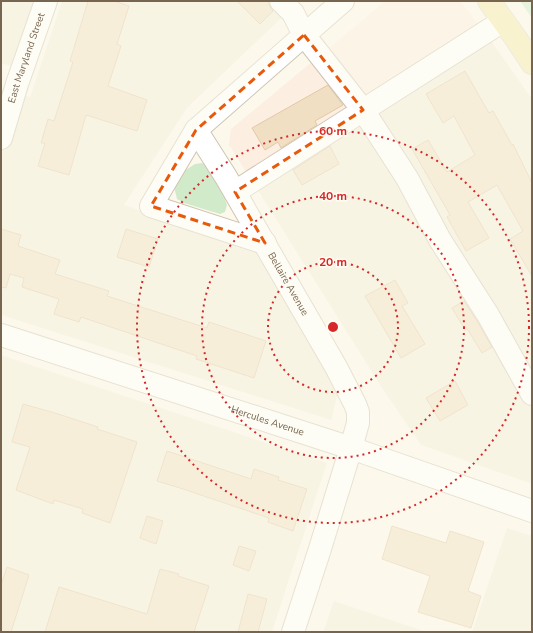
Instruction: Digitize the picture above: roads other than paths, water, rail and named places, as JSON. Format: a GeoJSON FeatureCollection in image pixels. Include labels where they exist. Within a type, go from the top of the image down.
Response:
{"type":"FeatureCollection","features":[{"type":"Feature","properties":{"kind":"main road"},"geometry":{"type":"LineString","coordinates":[[489,1],[532,63]]}},
{"type":"Feature","properties":{"kind":"street","name":"East Maryland Street"},"geometry":{"type":"LineString","coordinates":[[1,138],[9,81],[46,1]]}},
{"type":"Feature","properties":{"kind":"street"},"geometry":{"type":"LineString","coordinates":[[281,1],[293,13],[304,35],[363,110],[407,178],[440,240],[488,315],[532,394]]}},
{"type":"Feature","properties":{"kind":"street"},"geometry":{"type":"LineString","coordinates":[[265,243],[151,206],[196,130],[343,1]]}},
{"type":"Feature","properties":{"kind":"street"},"geometry":{"type":"LineString","coordinates":[[235,192],[503,21]]}},
{"type":"Feature","properties":{"kind":"street","name":"Bellaire Avenue"},"geometry":{"type":"LineString","coordinates":[[196,130],[265,243],[336,367],[358,412],[358,422],[351,448],[293,632]]}},
{"type":"Feature","properties":{"kind":"street","name":"Hercules Avenue"},"geometry":{"type":"LineString","coordinates":[[1,335],[351,448],[532,511]]}}]}
